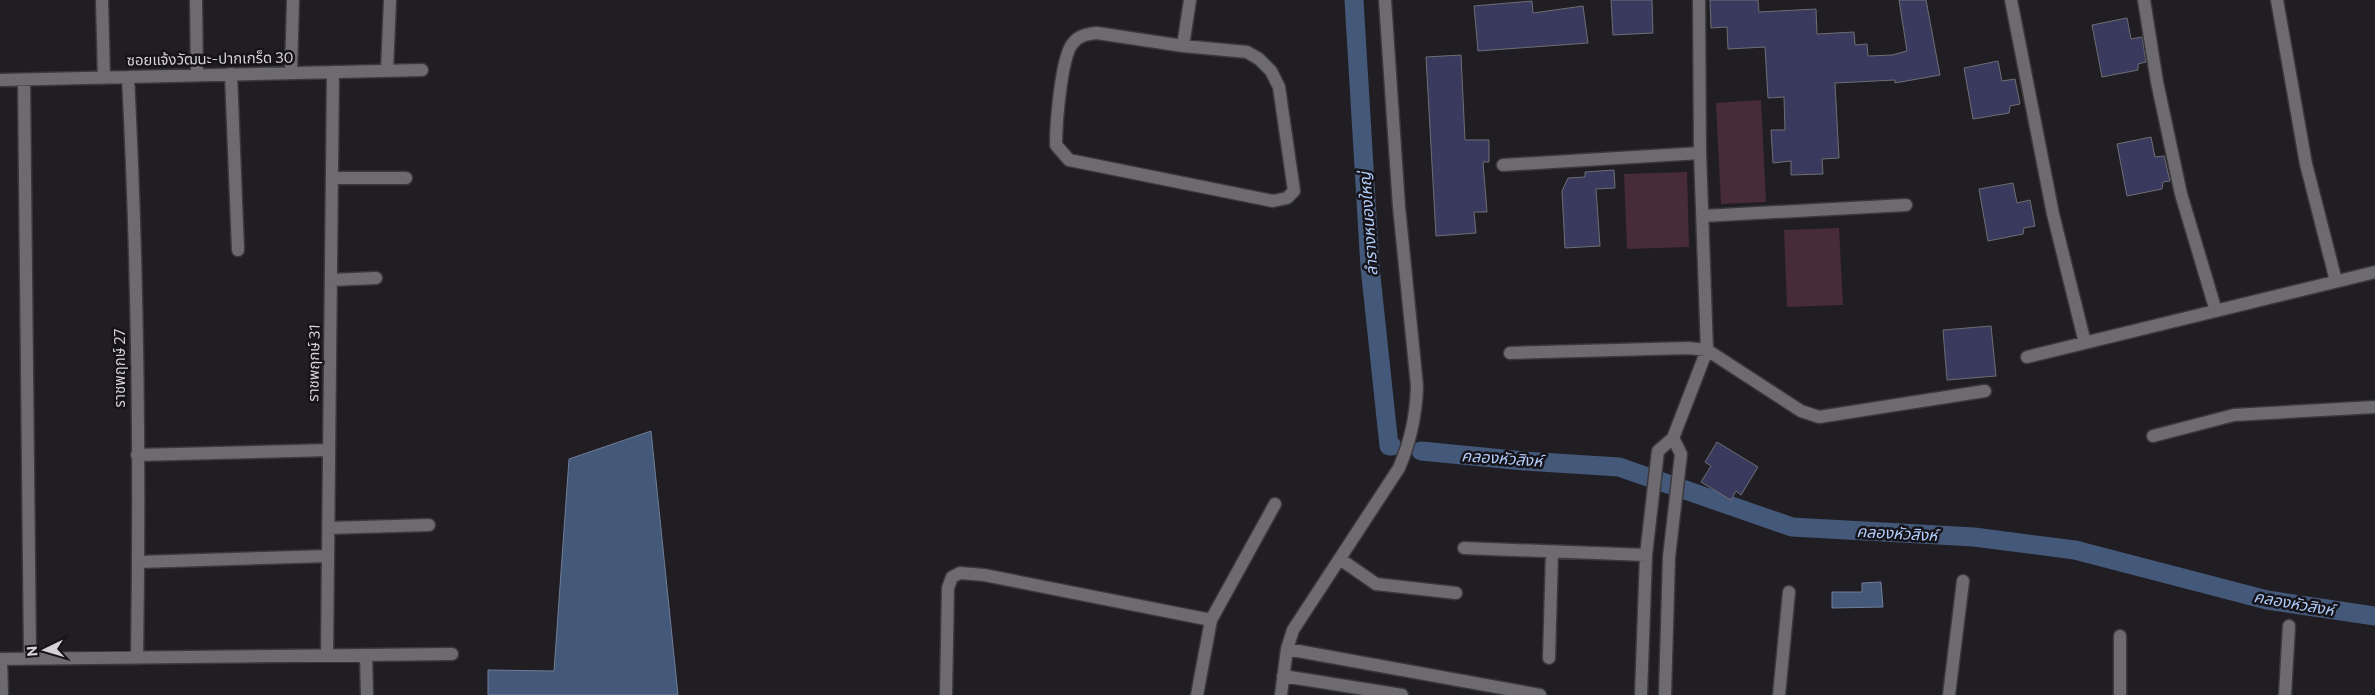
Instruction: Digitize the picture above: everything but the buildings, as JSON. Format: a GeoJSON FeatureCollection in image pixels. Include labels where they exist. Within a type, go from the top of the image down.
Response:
{"type":"FeatureCollection","features":[{"type":"Feature","properties":{"kind":"street"},"geometry":{"type":"LineString","coordinates":[[102,0],[104,78]]}},
{"type":"Feature","properties":{"kind":"street"},"geometry":{"type":"LineString","coordinates":[[196,0],[197,75]]}},
{"type":"Feature","properties":{"kind":"street"},"geometry":{"type":"LineString","coordinates":[[291,73],[293,0]]}},
{"type":"Feature","properties":{"kind":"street"},"geometry":{"type":"LineString","coordinates":[[387,70],[390,0]]}},
{"type":"Feature","properties":{"kind":"street"},"geometry":{"type":"LineString","coordinates":[[1183,46],[1190,0]]}},
{"type":"Feature","properties":{"kind":"street"},"geometry":{"type":"LineString","coordinates":[[1280,695],[1292,630],[1399,468],[1409,445],[1416,415],[1417,386],[1398,207],[1385,0]]}},
{"type":"Feature","properties":{"kind":"street"},"geometry":{"type":"LineString","coordinates":[[1641,695],[1646,555],[1658,451],[1673,438],[1707,350],[1700,153],[1699,0]]}},
{"type":"Feature","properties":{"kind":"street"},"geometry":{"type":"LineString","coordinates":[[2011,0],[2053,214],[2085,343]]}},
{"type":"Feature","properties":{"kind":"street"},"geometry":{"type":"LineString","coordinates":[[2144,0],[2157,82],[2181,194],[2216,311]]}},
{"type":"Feature","properties":{"kind":"street"},"geometry":{"type":"LineString","coordinates":[[2277,0],[2306,164],[2336,281]]}},
{"type":"Feature","properties":{"kind":"street"},"geometry":{"type":"LineString","coordinates":[[1097,33],[1183,46],[1247,52],[1259,59],[1271,72],[1279,87],[1294,191],[1287,198],[1274,201],[1069,160],[1056,145],[1056,122],[1066,57],[1072,43],[1082,36],[1097,33]]}},
{"type":"Feature","properties":{"kind":"street","name":"ซอยแจ้งวัฒนะ-ปากเกร็ด 30"},"geometry":{"type":"LineString","coordinates":[[0,80],[422,70]]}},
{"type":"Feature","properties":{"kind":"street","name":"ราชพฤกษ์ 31"},"geometry":{"type":"LineString","coordinates":[[327,655],[333,72]]}},
{"type":"Feature","properties":{"kind":"street"},"geometry":{"type":"LineString","coordinates":[[231,74],[238,250]]}},
{"type":"Feature","properties":{"kind":"street","name":"ราชพฤกษ์ 27"},"geometry":{"type":"LineString","coordinates":[[128,77],[136,228],[139,562],[137,658]]}},
{"type":"Feature","properties":{"kind":"street"},"geometry":{"type":"LineString","coordinates":[[24,80],[30,660]]}},
{"type":"Feature","properties":{"kind":"street"},"geometry":{"type":"LineString","coordinates":[[1503,165],[1700,153]]}},
{"type":"Feature","properties":{"kind":"street"},"geometry":{"type":"LineString","coordinates":[[332,178],[406,178]]}},
{"type":"Feature","properties":{"kind":"street"},"geometry":{"type":"LineString","coordinates":[[1703,216],[1906,205]]}},
{"type":"Feature","properties":{"kind":"street"},"geometry":{"type":"LineString","coordinates":[[2027,357],[2375,272]]}},
{"type":"Feature","properties":{"kind":"street"},"geometry":{"type":"LineString","coordinates":[[331,280],[376,278]]}},
{"type":"Feature","properties":{"kind":"street"},"geometry":{"type":"LineString","coordinates":[[1510,354],[1688,348],[1707,350],[1801,411],[1819,417],[1985,391]]}},
{"type":"Feature","properties":{"kind":"street"},"geometry":{"type":"LineString","coordinates":[[2153,436],[2234,416],[2375,407]]}},
{"type":"Feature","properties":{"kind":"street"},"geometry":{"type":"LineString","coordinates":[[1664,695],[1669,557],[1681,454],[1673,438]]}},
{"type":"Feature","properties":{"kind":"street"},"geometry":{"type":"LineString","coordinates":[[137,455],[329,450]]}},
{"type":"Feature","properties":{"kind":"street"},"geometry":{"type":"LineString","coordinates":[[1197,695],[1211,620],[1276,504]]}},
{"type":"Feature","properties":{"kind":"street"},"geometry":{"type":"LineString","coordinates":[[328,528],[429,524]]}},
{"type":"Feature","properties":{"kind":"street"},"geometry":{"type":"LineString","coordinates":[[1464,548],[1646,555]]}},
{"type":"Feature","properties":{"kind":"street"},"geometry":{"type":"LineString","coordinates":[[1549,658],[1552,552]]}},
{"type":"Feature","properties":{"kind":"street"},"geometry":{"type":"LineString","coordinates":[[139,562],[328,556]]}},
{"type":"Feature","properties":{"kind":"street"},"geometry":{"type":"LineString","coordinates":[[1340,559],[1376,584],[1456,593]]}},
{"type":"Feature","properties":{"kind":"street"},"geometry":{"type":"LineString","coordinates":[[946,695],[948,588],[952,577],[960,573],[984,575],[1211,620]]}},
{"type":"Feature","properties":{"kind":"street"},"geometry":{"type":"LineString","coordinates":[[1949,695],[1964,581]]}},
{"type":"Feature","properties":{"kind":"street"},"geometry":{"type":"LineString","coordinates":[[1779,695],[1789,592]]}},
{"type":"Feature","properties":{"kind":"street"},"geometry":{"type":"LineString","coordinates":[[2286,695],[2289,626]]}},
{"type":"Feature","properties":{"kind":"street"},"geometry":{"type":"LineString","coordinates":[[2120,636],[2120,695]]}},
{"type":"Feature","properties":{"kind":"street"},"geometry":{"type":"LineString","coordinates":[[1287,649],[1540,695]]}},
{"type":"Feature","properties":{"kind":"street"},"geometry":{"type":"LineString","coordinates":[[2,695],[0,659],[452,654]]}},
{"type":"Feature","properties":{"kind":"street"},"geometry":{"type":"LineString","coordinates":[[366,655],[367,695]]}},
{"type":"Feature","properties":{"kind":"street"},"geometry":{"type":"LineString","coordinates":[[1283,676],[1402,695]]}},
{"type":"Feature","properties":{"kind":"shaded area"},"geometry":{"type":"Polygon","coordinates":[[[1761,100],[1766,202],[1721,204],[1716,103],[1761,100]]]}},
{"type":"Feature","properties":{"kind":"shaded area"},"geometry":{"type":"Polygon","coordinates":[[[1687,172],[1689,247],[1627,249],[1624,174],[1687,172]]]}},
{"type":"Feature","properties":{"kind":"shaded area"},"geometry":{"type":"Polygon","coordinates":[[[1839,228],[1843,305],[1787,307],[1784,230],[1839,228]]]}},
{"type":"Feature","properties":{"kind":"water"},"geometry":{"type":"Polygon","coordinates":[[[651,431],[678,695],[488,695],[488,670],[554,671],[569,459],[651,431]]]}},
{"type":"Feature","properties":{"kind":"water"},"geometry":{"type":"Polygon","coordinates":[[[1881,582],[1883,607],[1832,608],[1832,592],[1862,592],[1862,583],[1881,582]]]}},
{"type":"Feature","properties":{"kind":"waterway","name":"ลำรางหนองใหญ่"},"geometry":{"type":"LineString","coordinates":[[1354,0],[1370,267],[1389,446],[1392,446]]}},
{"type":"Feature","properties":{"kind":"waterway","name":"คลองหัวสิงห์"},"geometry":{"type":"LineString","coordinates":[[1421,451],[1524,461],[1619,467],[1792,527],[1974,537],[2075,550],[2267,600],[2375,616]]}}]}
